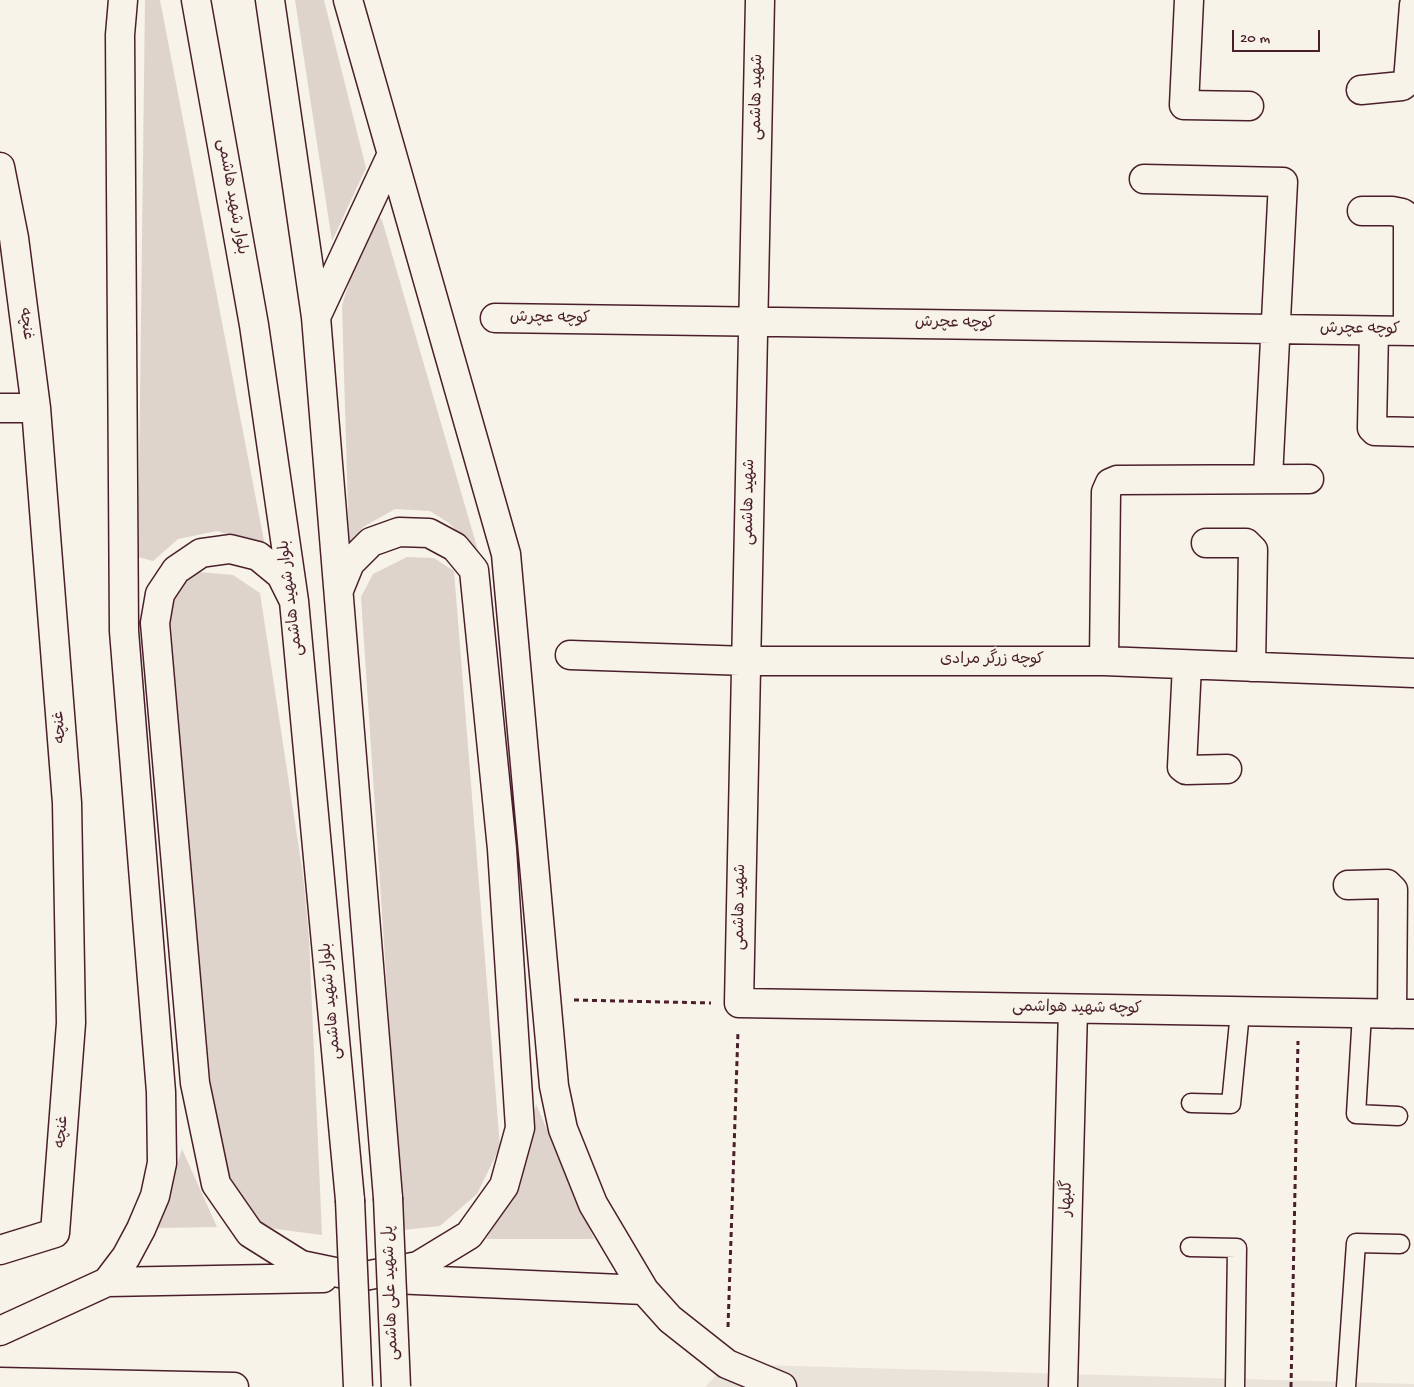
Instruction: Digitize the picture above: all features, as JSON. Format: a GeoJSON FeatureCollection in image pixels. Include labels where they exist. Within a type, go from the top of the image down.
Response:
{"type":"FeatureCollection","features":[{"type":"Feature","properties":{"kind":"main road"},"geometry":{"type":"LineString","coordinates":[[107,1282],[126,1257],[141,1229],[155,1196],[162,1163],[161,1092],[124,631],[120,45],[123,0]]}},
{"type":"Feature","properties":{"kind":"main road","name":"بلوار شهید هاشمی"},"geometry":{"type":"LineString","coordinates":[[196,0],[254,325],[294,601],[350,1200],[358,1387]]}},
{"type":"Feature","properties":{"kind":"main road"},"geometry":{"type":"LineString","coordinates":[[270,0],[316,316],[339,590]]}},
{"type":"Feature","properties":{"kind":"main road"},"geometry":{"type":"LineString","coordinates":[[348,0],[506,554],[554,1086],[563,1129],[593,1204],[644,1290],[670,1319],[727,1364],[782,1387]]}},
{"type":"Feature","properties":{"kind":"main road","name":"شهید هاشمی"},"geometry":{"type":"LineString","coordinates":[[739,1003],[760,0]]}},
{"type":"Feature","properties":{"kind":"main road"},"geometry":{"type":"LineString","coordinates":[[1189,0],[1184,105],[1249,106]]}},
{"type":"Feature","properties":{"kind":"main road"},"geometry":{"type":"LineString","coordinates":[[1361,90],[1402,86],[1408,81],[1414,5]]}},
{"type":"Feature","properties":{"kind":"main road"},"geometry":{"type":"LineString","coordinates":[[316,316],[392,154]]}},
{"type":"Feature","properties":{"kind":"main road","name":"غنچه"},"geometry":{"type":"LineString","coordinates":[[0,167],[14,238],[36,408],[67,803],[71,1023],[55,1233],[0,1250]]}},
{"type":"Feature","properties":{"kind":"main road"},"geometry":{"type":"LineString","coordinates":[[1144,179],[1283,182],[1268,478]]}},
{"type":"Feature","properties":{"kind":"main road"},"geometry":{"type":"LineString","coordinates":[[1362,211],[1392,211],[1408,217],[1411,330]]}},
{"type":"Feature","properties":{"kind":"main road","name":"کوچه عچرش"},"geometry":{"type":"LineString","coordinates":[[495,318],[1411,330]]}},
{"type":"Feature","properties":{"kind":"main road"},"geometry":{"type":"LineString","coordinates":[[1374,331],[1372,428],[1375,431],[1414,432]]}},
{"type":"Feature","properties":{"kind":"main road"},"geometry":{"type":"LineString","coordinates":[[0,408],[36,408]]}},
{"type":"Feature","properties":{"kind":"main road"},"geometry":{"type":"LineString","coordinates":[[1104,661],[1106,492],[1110,483],[1117,480],[1309,479]]}},
{"type":"Feature","properties":{"kind":"main road"},"geometry":{"type":"LineString","coordinates":[[294,601],[281,575],[258,556],[230,549],[201,553],[176,570],[160,594],[155,623],[195,1083],[216,1184],[250,1233],[301,1265],[359,1277],[418,1266],[469,1234],[504,1186],[520,1128],[502,849],[474,570],[455,547],[429,533],[399,532],[371,542],[350,563],[339,590]]}},
{"type":"Feature","properties":{"kind":"main road"},"geometry":{"type":"LineString","coordinates":[[1206,543],[1246,543],[1253,550],[1251,667]]}},
{"type":"Feature","properties":{"kind":"main road","name":"پل شهید علی هاشمی"},"geometry":{"type":"LineString","coordinates":[[339,590],[388,1198],[396,1387]]}},
{"type":"Feature","properties":{"kind":"main road","name":"کوچه زرگر مرادی"},"geometry":{"type":"LineString","coordinates":[[570,655],[747,661],[1104,661],[1414,673]]}},
{"type":"Feature","properties":{"kind":"main road"},"geometry":{"type":"LineString","coordinates":[[1187,665],[1182,767],[1186,770],[1227,769]]}},
{"type":"Feature","properties":{"kind":"main road"},"geometry":{"type":"LineString","coordinates":[[1348,885],[1387,884],[1393,890],[1403,1014]]}},
{"type":"Feature","properties":{"kind":"main road","name":"کوچه شهید هواشمی"},"geometry":{"type":"LineString","coordinates":[[739,1003],[1403,1014]]}},
{"type":"Feature","properties":{"kind":"main road","name":"گلبهار"},"geometry":{"type":"LineString","coordinates":[[1063,1387],[1073,1009]]}},
{"type":"Feature","properties":{"kind":"main road"},"geometry":{"type":"LineString","coordinates":[[0,1331],[107,1282],[359,1277],[644,1290]]}},
{"type":"Feature","properties":{"kind":"main road"},"geometry":{"type":"LineString","coordinates":[[0,1382],[234,1387]]}},
{"type":"Feature","properties":{"kind":"lane"},"geometry":{"type":"LineString","coordinates":[[1191,1103],[1232,1104],[1240,1012]]}},
{"type":"Feature","properties":{"kind":"lane"},"geometry":{"type":"LineString","coordinates":[[1362,1014],[1356,1114],[1398,1116]]}},
{"type":"Feature","properties":{"kind":"lane"},"geometry":{"type":"LineString","coordinates":[[1346,1387],[1356,1243],[1400,1244]]}},
{"type":"Feature","properties":{"kind":"lane"},"geometry":{"type":"LineString","coordinates":[[1190,1247],[1237,1248],[1235,1387]]}},
{"type":"Feature","properties":{"kind":"path"},"geometry":{"type":"LineString","coordinates":[[546,999],[739,1003],[727,1364]]}},
{"type":"Feature","properties":{"kind":"path"},"geometry":{"type":"LineString","coordinates":[[1291,1387],[1298,1013]]}},
{"type":"Feature","properties":{"kind":"shaded area"},"geometry":{"type":"Polygon","coordinates":[[[145,0],[160,0],[265,546],[217,531],[178,539],[153,561],[138,557],[145,0]]]}},
{"type":"Feature","properties":{"kind":"shaded area"},"geometry":{"type":"Polygon","coordinates":[[[295,0],[324,0],[366,168],[332,241],[295,0]]]}},
{"type":"Feature","properties":{"kind":"shaded area"},"geometry":{"type":"Polygon","coordinates":[[[373,210],[382,220],[479,554],[449,523],[430,511],[395,509],[363,527],[349,544],[342,305],[373,210]]]}},
{"type":"Feature","properties":{"kind":"shaded area"},"geometry":{"type":"Polygon","coordinates":[[[407,557],[434,558],[454,571],[500,1147],[477,1194],[440,1226],[403,1230],[361,597],[373,574],[407,557]]]}},
{"type":"Feature","properties":{"kind":"shaded area"},"geometry":{"type":"Polygon","coordinates":[[[199,572],[233,575],[260,593],[303,875],[309,938],[322,1235],[261,1227],[227,1180],[206,1092],[168,612],[178,588],[199,572]]]}},
{"type":"Feature","properties":{"kind":"shaded area"},"geometry":{"type":"Polygon","coordinates":[[[536,1104],[594,1239],[486,1239],[520,1187],[536,1104]]]}},
{"type":"Feature","properties":{"kind":"shaded area"},"geometry":{"type":"Polygon","coordinates":[[[182,1149],[217,1227],[157,1228],[182,1149]]]}},
{"type":"Feature","properties":{"kind":"shaded area"},"geometry":{"type":"Polygon","coordinates":[[[727,1364],[1414,1384],[1414,1387],[705,1387],[727,1364]]]}}]}
